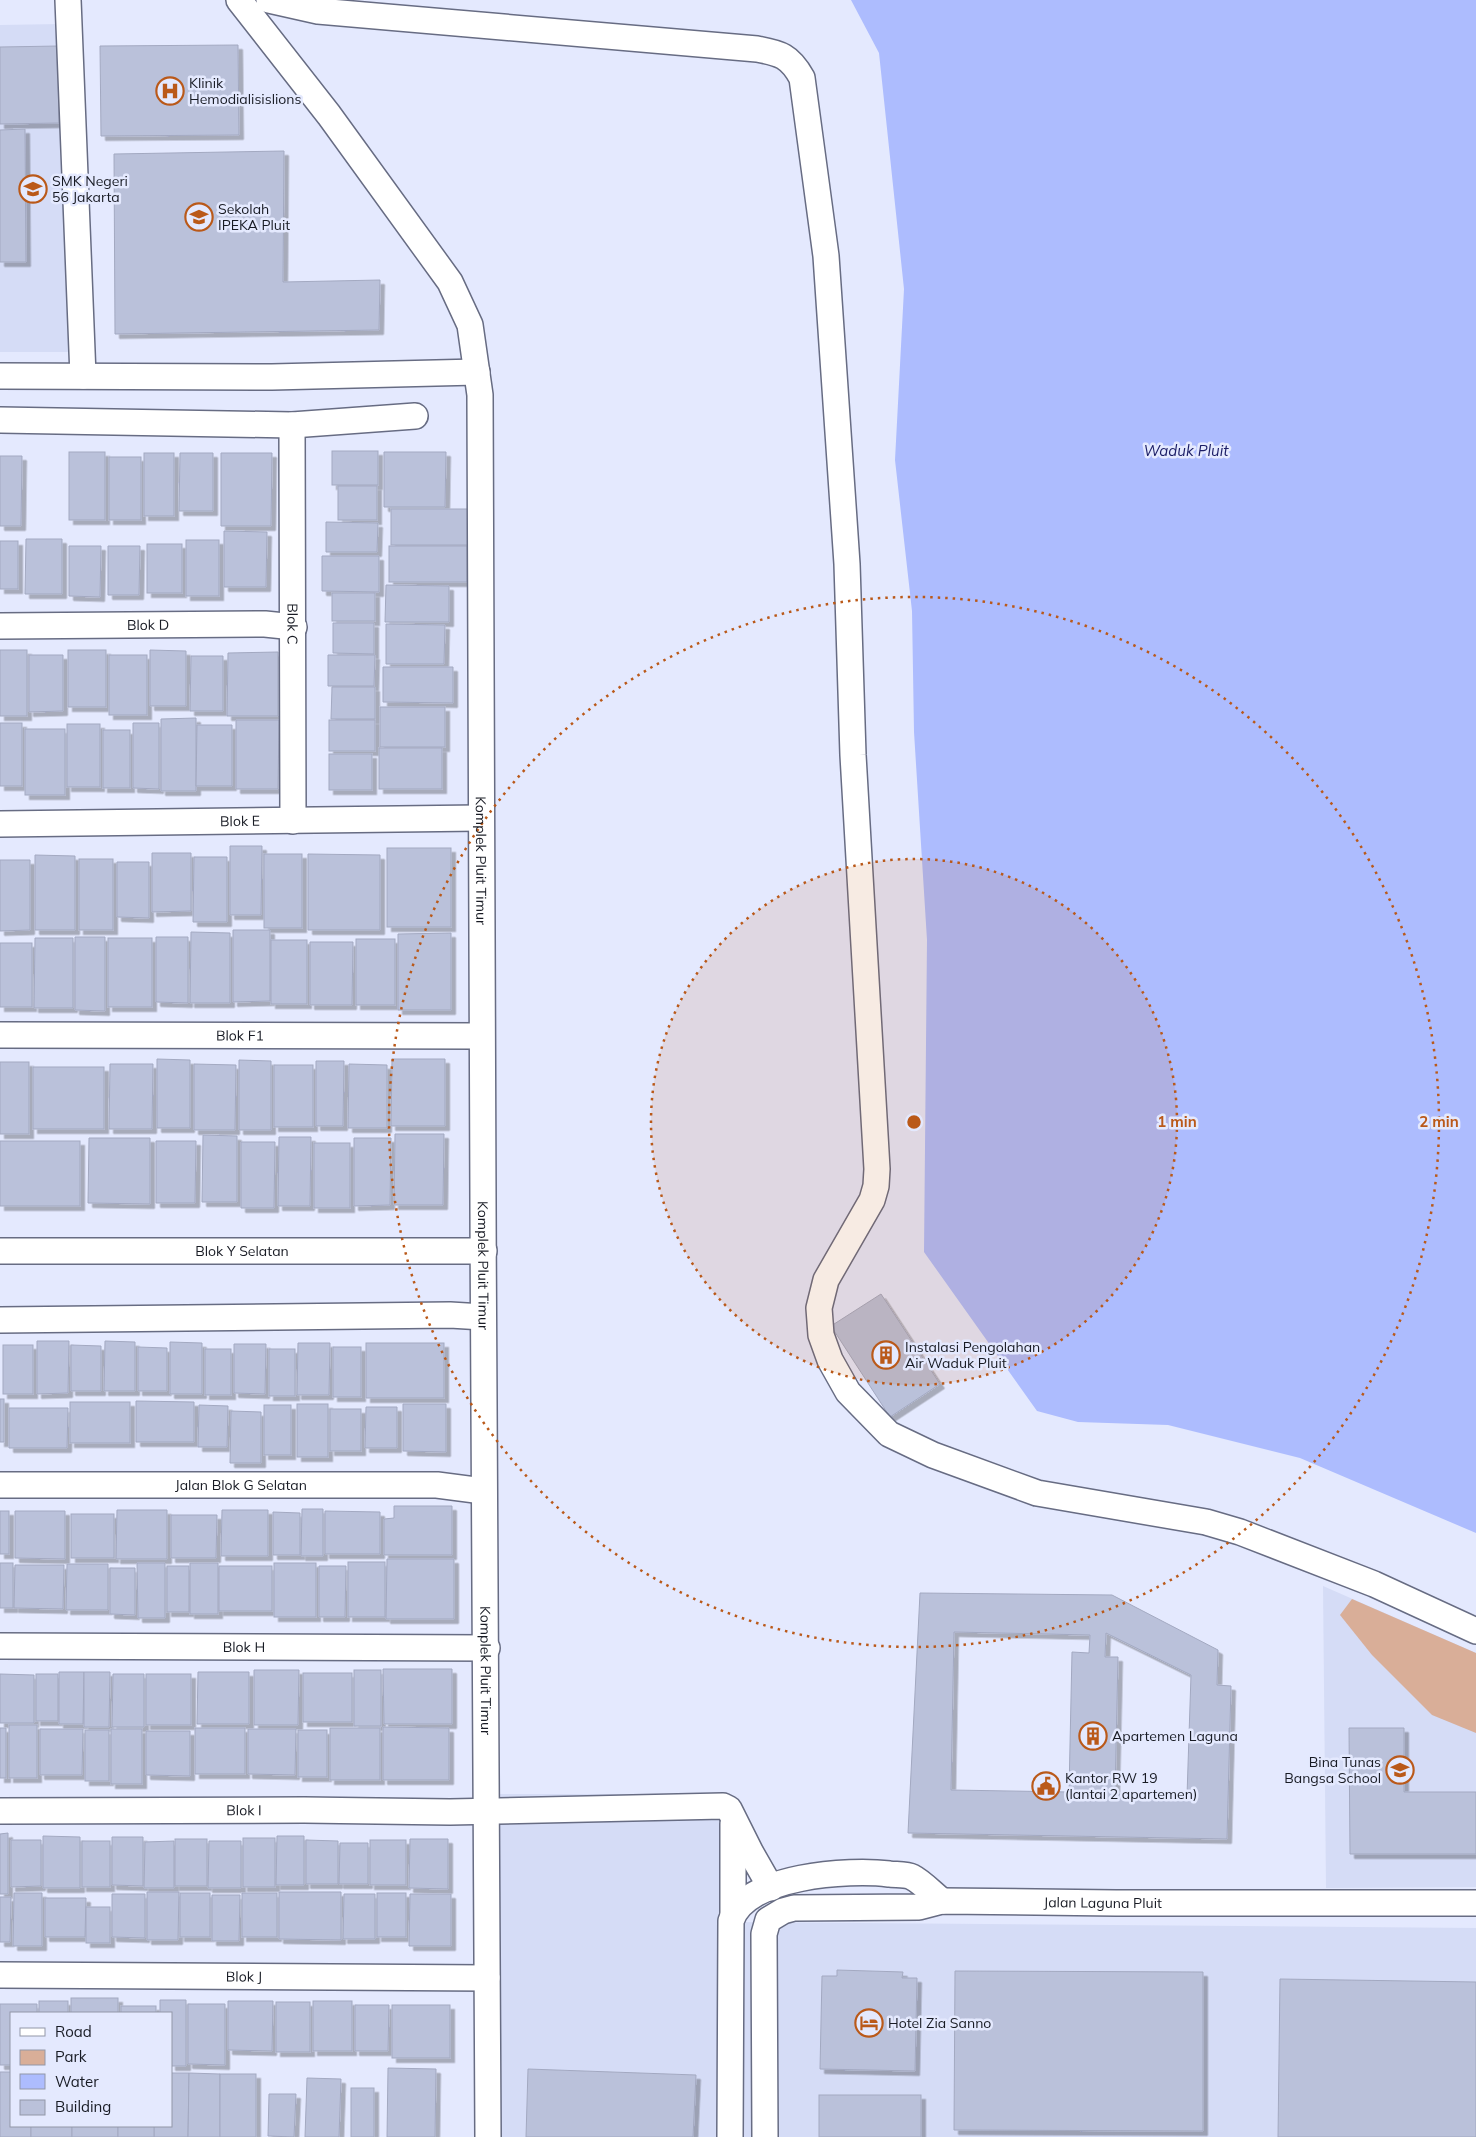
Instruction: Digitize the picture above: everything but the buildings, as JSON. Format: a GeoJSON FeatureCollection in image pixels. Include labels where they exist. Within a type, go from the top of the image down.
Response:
{"type":"FeatureCollection","features":[{"type":"Feature","properties":{"kind":"street"},"geometry":{"type":"LineString","coordinates":[[68,0],[83,376]]}},
{"type":"Feature","properties":{"kind":"street","name":"Komplek Pluit Timur"},"geometry":{"type":"LineString","coordinates":[[239,0],[330,115],[450,282],[470,325],[479,384],[481,1036],[484,1251],[483,1491],[487,1648],[488,2137]]}},
{"type":"Feature","properties":{"kind":"street"},"geometry":{"type":"LineString","coordinates":[[269,0],[318,11],[757,48],[775,52],[787,58],[796,67],[802,78],[827,266],[847,564],[853,755],[877,1169],[876,1186],[872,1200],[826,1280],[819,1308],[821,1335],[830,1360],[848,1392],[889,1434],[933,1455],[1037,1493],[1206,1522],[1240,1532],[1374,1584],[1476,1631]]}},
{"type":"Feature","properties":{"kind":"street"},"geometry":{"type":"LineString","coordinates":[[0,376],[272,377],[479,384]]}},
{"type":"Feature","properties":{"kind":"street"},"geometry":{"type":"LineString","coordinates":[[0,420],[292,425],[415,416]]}},
{"type":"Feature","properties":{"kind":"street","name":"Blok C"},"geometry":{"type":"LineString","coordinates":[[292,425],[293,821]]}},
{"type":"Feature","properties":{"kind":"street","name":"Blok D"},"geometry":{"type":"LineString","coordinates":[[0,626],[265,624],[294,627]]}},
{"type":"Feature","properties":{"kind":"street","name":"Blok E"},"geometry":{"type":"LineString","coordinates":[[0,824],[480,818]]}},
{"type":"Feature","properties":{"kind":"street","name":"Blok F1"},"geometry":{"type":"LineString","coordinates":[[0,1035],[481,1036]]}},
{"type":"Feature","properties":{"kind":"street","name":"Blok Y Selatan"},"geometry":{"type":"LineString","coordinates":[[0,1251],[484,1251]]}},
{"type":"Feature","properties":{"kind":"street"},"geometry":{"type":"LineString","coordinates":[[0,1320],[450,1315],[483,1317]]}},
{"type":"Feature","properties":{"kind":"street","name":"Jalan Blok G Selatan"},"geometry":{"type":"LineString","coordinates":[[0,1485],[437,1485],[483,1491]]}},
{"type":"Feature","properties":{"kind":"street","name":"Blok H"},"geometry":{"type":"LineString","coordinates":[[0,1646],[487,1648]]}},
{"type":"Feature","properties":{"kind":"street","name":"Blok I"},"geometry":{"type":"LineString","coordinates":[[0,1811],[304,1810],[488,1812],[723,1806],[729,1809],[733,1818]]}},
{"type":"Feature","properties":{"kind":"street"},"geometry":{"type":"LineString","coordinates":[[733,1818],[771,1888]]}},
{"type":"Feature","properties":{"kind":"street"},"geometry":{"type":"LineString","coordinates":[[730,2137],[733,1818]]}},
{"type":"Feature","properties":{"kind":"street"},"geometry":{"type":"LineString","coordinates":[[733,1913],[753,1896],[794,1878],[873,1872],[911,1876],[942,1901]]}},
{"type":"Feature","properties":{"kind":"street","name":"Jalan Laguna Pluit"},"geometry":{"type":"LineString","coordinates":[[764,2137],[764,1934],[768,1920],[783,1911],[794,1908],[919,1907],[942,1901],[1476,1903]]}},
{"type":"Feature","properties":{"kind":"street","name":"Blok J"},"geometry":{"type":"LineString","coordinates":[[0,1975],[487,1978]]}},
{"type":"Feature","properties":{"kind":"shaded area","name":"SMK Negeri 56 Jakarta"},"geometry":{"type":"Polygon","coordinates":[[[60,24],[74,352],[0,352],[0,25],[60,24]]]}},
{"type":"Feature","properties":{"kind":"shaded area","name":"Bina Tunas Bangsa School"},"geometry":{"type":"Polygon","coordinates":[[[1323,1586],[1476,1653],[1476,1887],[1326,1888],[1323,1586]]]}},
{"type":"Feature","properties":{"kind":"shaded area"},"geometry":{"type":"Polygon","coordinates":[[[483,1794],[724,1794],[724,1922],[1476,1928],[1476,2137],[484,2137],[483,1794]]]}},
{"type":"Feature","properties":{"kind":"green space"},"geometry":{"type":"Polygon","coordinates":[[[1352,1599],[1476,1653],[1476,1733],[1432,1715],[1372,1655],[1340,1615],[1352,1599]]]}},
{"type":"Feature","properties":{"kind":"water","name":"Waduk Pluit"},"geometry":{"type":"Polygon","coordinates":[[[851,0],[1476,0],[1476,1533],[1300,1458],[1168,1425],[1078,1422],[1037,1411],[924,1252],[927,940],[914,732],[912,611],[895,460],[904,289],[879,53],[851,0]]]}},
{"type":"Feature","properties":{"kind":"place","name":"Klinik Hemodialisislions"},"geometry":{"type":"Point","coordinates":[170,91]}},
{"type":"Feature","properties":{"kind":"place","name":"SMK Negeri 56 Jakarta"},"geometry":{"type":"Point","coordinates":[33,189]}},
{"type":"Feature","properties":{"kind":"place","name":"Sekolah IPEKA Pluit"},"geometry":{"type":"Point","coordinates":[199,217]}},
{"type":"Feature","properties":{"kind":"place","name":"Instalasi Pengolahan Air Waduk Pluit"},"geometry":{"type":"Point","coordinates":[886,1355]}},
{"type":"Feature","properties":{"kind":"place","name":"Apartemen Laguna"},"geometry":{"type":"Point","coordinates":[1093,1736]}},
{"type":"Feature","properties":{"kind":"place","name":"Bina Tunas Bangsa School"},"geometry":{"type":"Point","coordinates":[1400,1770]}},
{"type":"Feature","properties":{"kind":"place","name":"Kantor RW 19 (lantai 2 apartemen)"},"geometry":{"type":"Point","coordinates":[1046,1786]}},
{"type":"Feature","properties":{"kind":"place","name":"Hotel Zia Sanno"},"geometry":{"type":"Point","coordinates":[869,2023]}}]}
